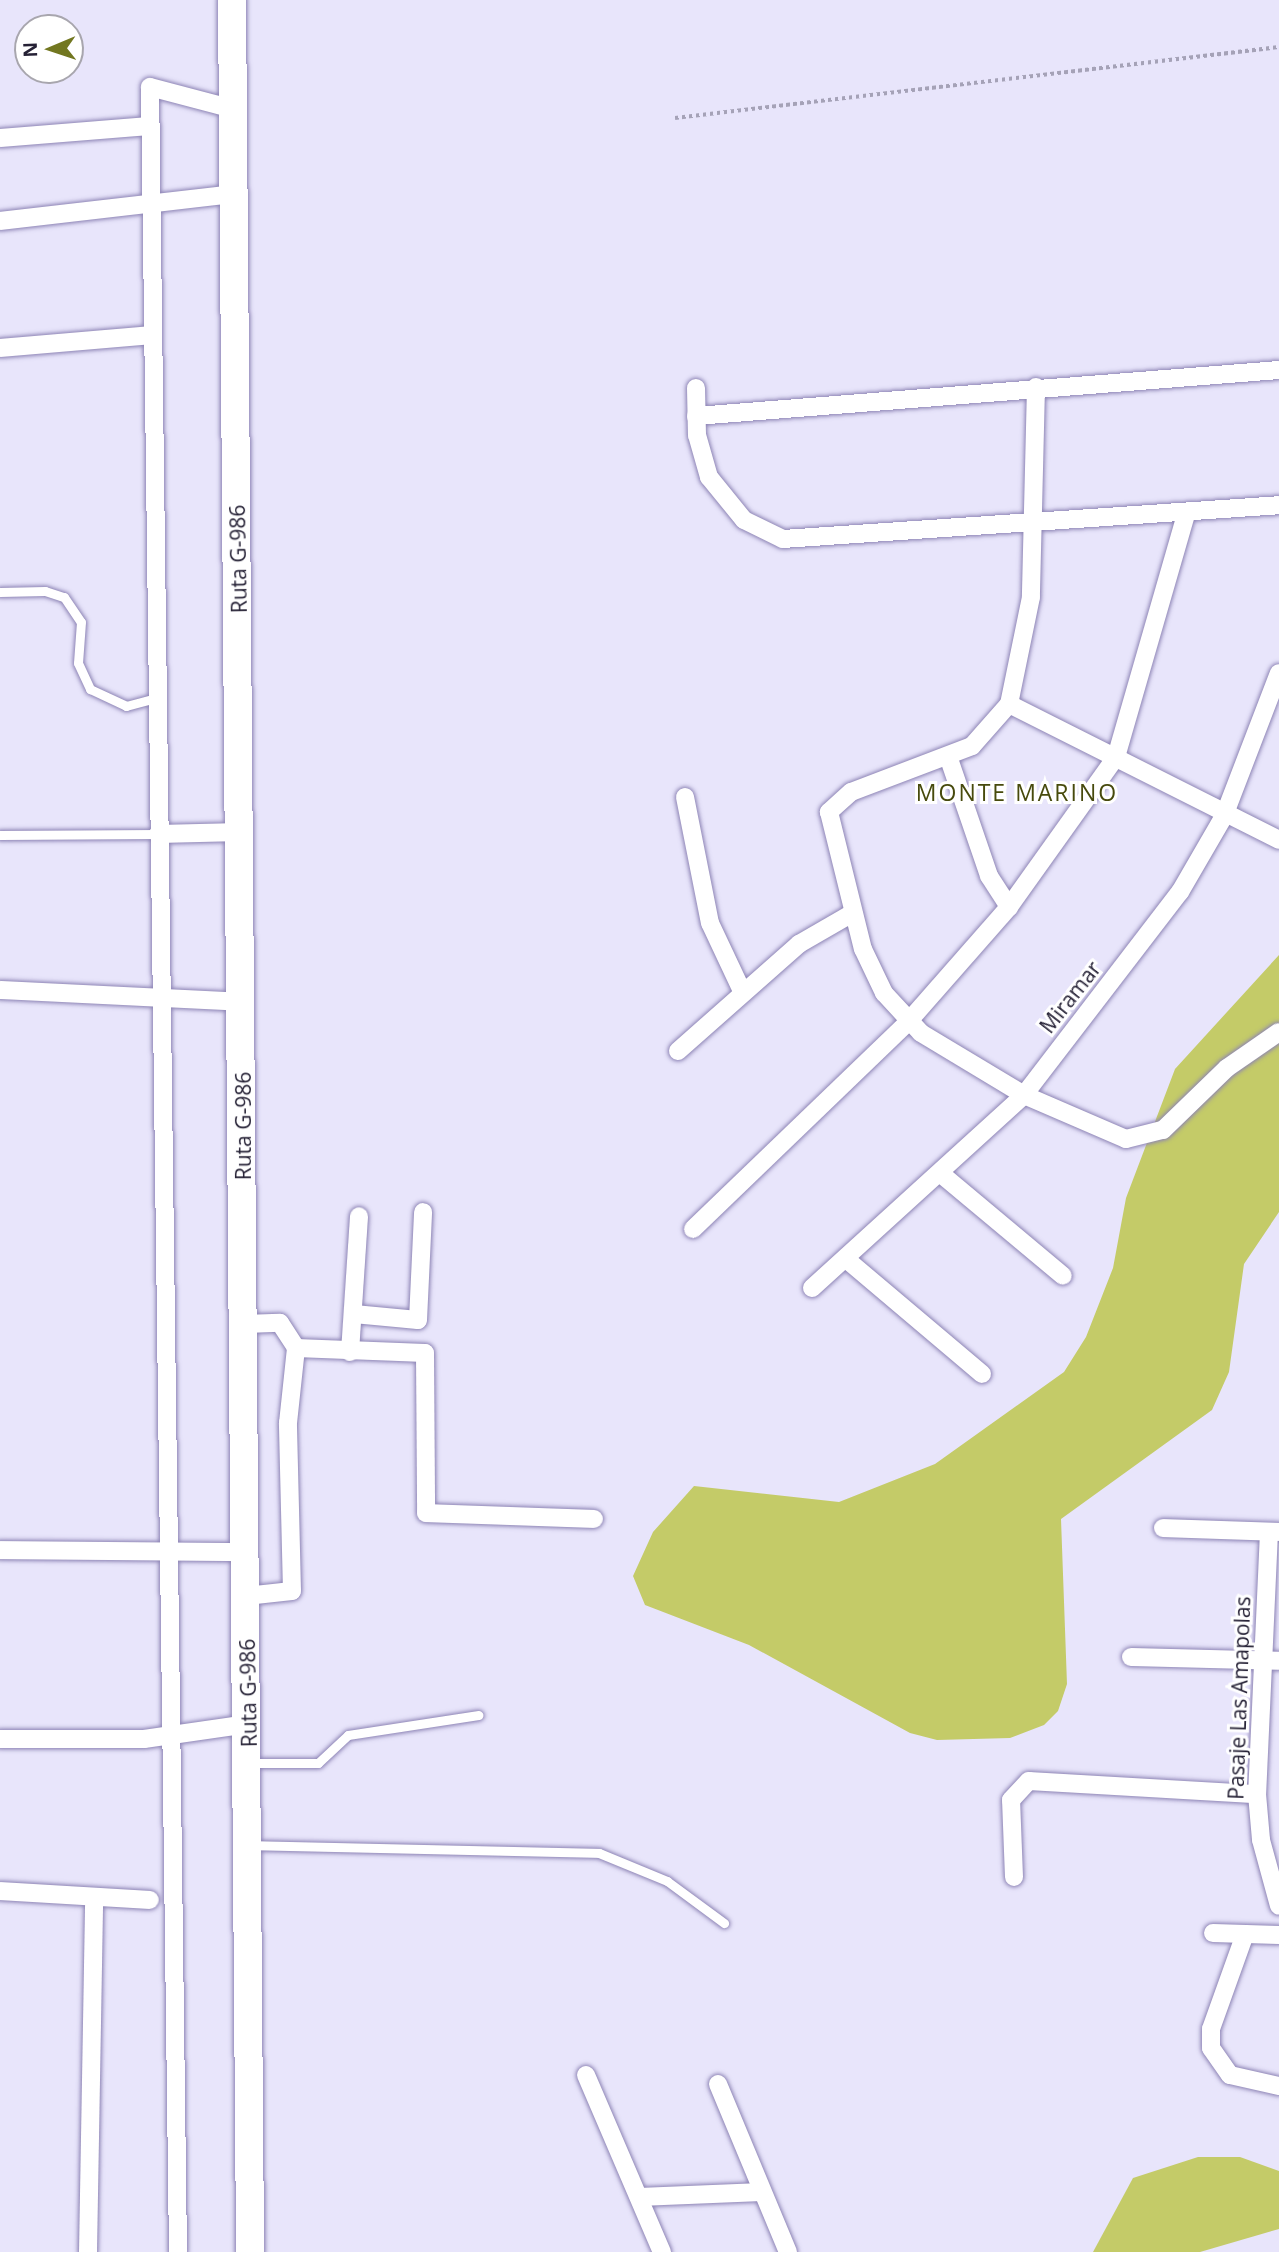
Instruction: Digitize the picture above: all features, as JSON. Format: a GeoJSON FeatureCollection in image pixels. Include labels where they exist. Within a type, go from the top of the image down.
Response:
{"type":"FeatureCollection","features":[{"type":"Feature","properties":{"kind":"main road","name":"Ruta G-986"},"geometry":{"type":"LineString","coordinates":[[232,0],[250,1845],[248,2246]]}},
{"type":"Feature","properties":{"kind":"street"},"geometry":{"type":"LineString","coordinates":[[178,2252],[172,1551],[155,698],[150,87],[233,109]]}},
{"type":"Feature","properties":{"kind":"street"},"geometry":{"type":"LineString","coordinates":[[0,138],[150,126]]}},
{"type":"Feature","properties":{"kind":"street"},"geometry":{"type":"LineString","coordinates":[[0,221],[234,194]]}},
{"type":"Feature","properties":{"kind":"street"},"geometry":{"type":"LineString","coordinates":[[0,348],[152,335]]}},
{"type":"Feature","properties":{"kind":"street"},"geometry":{"type":"LineString","coordinates":[[696,416],[1279,369]]}},
{"type":"Feature","properties":{"kind":"street"},"geometry":{"type":"LineString","coordinates":[[696,387],[699,449],[718,491],[744,520],[783,539],[1186,514],[1279,505]]}},
{"type":"Feature","properties":{"kind":"street"},"geometry":{"type":"LineString","coordinates":[[1036,387],[1036,522],[1026,631],[1009,704],[982,741],[948,757],[851,792],[829,812],[851,914],[876,980],[908,1022],[1024,1095],[1126,1139],[1148,1139],[1227,1068],[1279,1032]]}},
{"type":"Feature","properties":{"kind":"street"},"geometry":{"type":"LineString","coordinates":[[693,1229],[908,1022],[1009,907],[1116,757],[1186,514]]}},
{"type":"Feature","properties":{"kind":"street","name":"Miramar"},"geometry":{"type":"LineString","coordinates":[[812,1288],[1024,1095],[1180,892],[1223,816],[1279,673]]}},
{"type":"Feature","properties":{"kind":"street"},"geometry":{"type":"LineString","coordinates":[[1009,704],[1116,757],[1223,816],[1279,839]]}},
{"type":"Feature","properties":{"kind":"street"},"geometry":{"type":"LineString","coordinates":[[948,757],[989,876],[1009,907]]}},
{"type":"Feature","properties":{"kind":"street"},"geometry":{"type":"LineString","coordinates":[[685,797],[710,923],[742,991]]}},
{"type":"Feature","properties":{"kind":"street"},"geometry":{"type":"LineString","coordinates":[[158,834],[241,832]]}},
{"type":"Feature","properties":{"kind":"street"},"geometry":{"type":"LineString","coordinates":[[678,1051],[742,991],[799,944],[851,914]]}},
{"type":"Feature","properties":{"kind":"street"},"geometry":{"type":"LineString","coordinates":[[0,990],[242,1002]]}},
{"type":"Feature","properties":{"kind":"street"},"geometry":{"type":"LineString","coordinates":[[940,1173],[1063,1276]]}},
{"type":"Feature","properties":{"kind":"street"},"geometry":{"type":"LineString","coordinates":[[354,1314],[418,1320],[423,1212]]}},
{"type":"Feature","properties":{"kind":"street"},"geometry":{"type":"LineString","coordinates":[[350,1352],[359,1216]]}},
{"type":"Feature","properties":{"kind":"street"},"geometry":{"type":"LineString","coordinates":[[846,1259],[982,1374]]}},
{"type":"Feature","properties":{"kind":"street"},"geometry":{"type":"LineString","coordinates":[[244,1324],[280,1323],[296,1348],[288,1423],[292,1591],[246,1596]]}},
{"type":"Feature","properties":{"kind":"street"},"geometry":{"type":"LineString","coordinates":[[296,1348],[425,1353],[426,1513],[594,1519]]}},
{"type":"Feature","properties":{"kind":"street"},"geometry":{"type":"LineString","coordinates":[[1163,1528],[1274,1532]]}},
{"type":"Feature","properties":{"kind":"street","name":"Pasaje Las Amapolas"},"geometry":{"type":"LineString","coordinates":[[1274,1532],[1270,1661],[1257,1794],[1261,1840],[1279,1906]]}},
{"type":"Feature","properties":{"kind":"street"},"geometry":{"type":"LineString","coordinates":[[0,1550],[246,1552]]}},
{"type":"Feature","properties":{"kind":"street"},"geometry":{"type":"LineString","coordinates":[[1131,1657],[1270,1661]]}},
{"type":"Feature","properties":{"kind":"street"},"geometry":{"type":"LineString","coordinates":[[0,1739],[172,1737],[248,1724]]}},
{"type":"Feature","properties":{"kind":"street"},"geometry":{"type":"LineString","coordinates":[[1014,1877],[1011,1800],[1029,1781],[1257,1794]]}},
{"type":"Feature","properties":{"kind":"street"},"geometry":{"type":"LineString","coordinates":[[0,1891],[149,1900]]}},
{"type":"Feature","properties":{"kind":"street"},"geometry":{"type":"LineString","coordinates":[[88,2252],[94,1897]]}},
{"type":"Feature","properties":{"kind":"street"},"geometry":{"type":"LineString","coordinates":[[1213,1933],[1279,1935]]}},
{"type":"Feature","properties":{"kind":"street"},"geometry":{"type":"LineString","coordinates":[[1245,1934],[1210,2029],[1211,2048],[1230,2075],[1279,2086]]}},
{"type":"Feature","properties":{"kind":"street"},"geometry":{"type":"LineString","coordinates":[[586,2075],[662,2252]]}},
{"type":"Feature","properties":{"kind":"street"},"geometry":{"type":"LineString","coordinates":[[718,2084],[788,2252]]}},
{"type":"Feature","properties":{"kind":"street"},"geometry":{"type":"LineString","coordinates":[[639,2197],[762,2192]]}},
{"type":"Feature","properties":{"kind":"lane"},"geometry":{"type":"LineString","coordinates":[[0,592],[45,590],[64,597],[81,622],[78,663],[90,689],[125,706],[155,698]]}},
{"type":"Feature","properties":{"kind":"lane"},"geometry":{"type":"LineString","coordinates":[[0,835],[158,834]]}},
{"type":"Feature","properties":{"kind":"lane"},"geometry":{"type":"LineString","coordinates":[[249,1763],[318,1763],[348,1735],[478,1715]]}},
{"type":"Feature","properties":{"kind":"lane"},"geometry":{"type":"LineString","coordinates":[[250,1845],[578,1849],[667,1881],[724,1923]]}},
{"type":"Feature","properties":{"kind":"path"},"geometry":{"type":"LineString","coordinates":[[675,118],[1279,47]]}},
{"type":"Feature","properties":{"kind":"green space"},"geometry":{"type":"Polygon","coordinates":[[[1279,955],[1279,1212],[1244,1264],[1229,1372],[1212,1410],[1061,1519],[1067,1684],[1058,1711],[1044,1725],[1010,1738],[937,1740],[910,1733],[749,1645],[645,1605],[633,1576],[653,1532],[694,1486],[839,1502],[935,1464],[1064,1372],[1086,1337],[1113,1268],[1126,1198],[1175,1069],[1279,955]]]}},
{"type":"Feature","properties":{"kind":"green space"},"geometry":{"type":"Polygon","coordinates":[[[1198,2157],[1240,2157],[1279,2171],[1279,2229],[1200,2252],[1093,2252],[1133,2178],[1198,2157]]]}},
{"type":"Feature","properties":{"kind":"district","name":"MONTE MARINO"},"geometry":{"type":"Point","coordinates":[1017,792]}}]}
